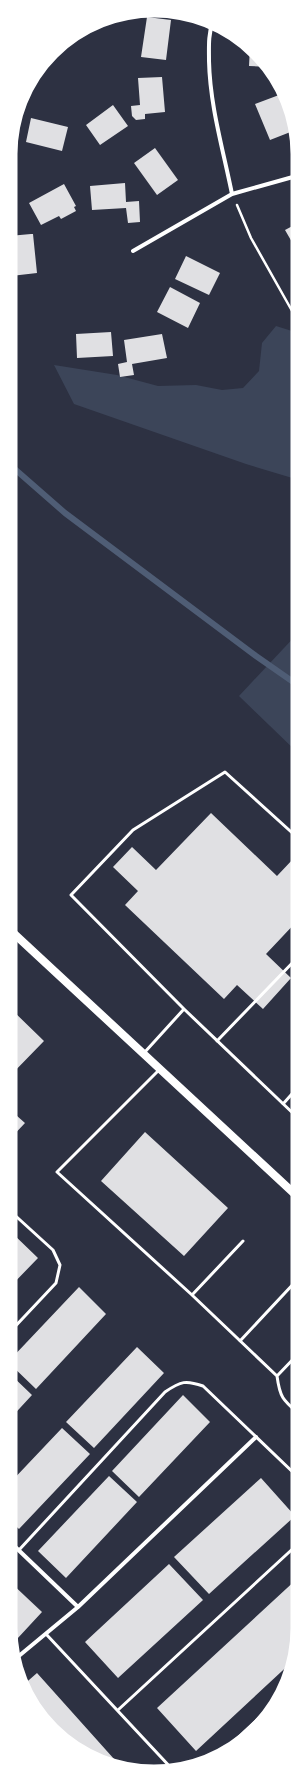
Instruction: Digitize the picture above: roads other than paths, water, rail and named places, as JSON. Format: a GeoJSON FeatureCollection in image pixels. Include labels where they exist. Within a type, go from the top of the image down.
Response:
{"type":"FeatureCollection","features":[{"type":"Feature","properties":{"kind":"main road"},"geometry":{"type":"LineString","coordinates":[[15,935],[293,1190]]}},
{"type":"Feature","properties":{"kind":"street"},"geometry":{"type":"LineString","coordinates":[[211,28],[209,34],[209,85],[232,194]]}},
{"type":"Feature","properties":{"kind":"street"},"geometry":{"type":"LineString","coordinates":[[133,252],[232,194],[293,177]]}},
{"type":"Feature","properties":{"kind":"street"},"geometry":{"type":"LineString","coordinates":[[18,1656],[78,1607],[256,1438]]}},
{"type":"Feature","properties":{"kind":"street"},"geometry":{"type":"LineString","coordinates":[[15,1546],[78,1607]]}},
{"type":"Feature","properties":{"kind":"lane"},"geometry":{"type":"LineString","coordinates":[[293,834],[225,772],[133,830],[71,895],[217,1042],[293,1113]]}},
{"type":"Feature","properties":{"kind":"lane"},"geometry":{"type":"LineString","coordinates":[[217,1042],[293,962]]}},
{"type":"Feature","properties":{"kind":"lane"},"geometry":{"type":"LineString","coordinates":[[143,1053],[184,1009]]}},
{"type":"Feature","properties":{"kind":"lane"},"geometry":{"type":"LineString","coordinates":[[160,1069],[57,1172],[192,1295],[277,1376],[279,1392],[293,1409]]}},
{"type":"Feature","properties":{"kind":"lane"},"geometry":{"type":"LineString","coordinates":[[283,1104],[293,1093]]}},
{"type":"Feature","properties":{"kind":"lane"},"geometry":{"type":"LineString","coordinates":[[15,1215],[54,1250],[60,1265],[56,1282],[15,1326]]}},
{"type":"Feature","properties":{"kind":"lane"},"geometry":{"type":"LineString","coordinates":[[192,1295],[243,1242]]}},
{"type":"Feature","properties":{"kind":"lane"},"geometry":{"type":"LineString","coordinates":[[240,1341],[293,1284]]}},
{"type":"Feature","properties":{"kind":"lane"},"geometry":{"type":"LineString","coordinates":[[277,1376],[293,1359]]}},
{"type":"Feature","properties":{"kind":"lane"},"geometry":{"type":"LineString","coordinates":[[19,1550],[166,1392],[176,1384],[189,1381],[203,1386],[293,1472]]}},
{"type":"Feature","properties":{"kind":"lane"},"geometry":{"type":"LineString","coordinates":[[118,1710],[293,1549]]}},
{"type":"Feature","properties":{"kind":"lane"},"geometry":{"type":"LineString","coordinates":[[46,1634],[169,1766]]}},
{"type":"Feature","properties":{"kind":"waterway"},"geometry":{"type":"LineString","coordinates":[[15,469],[65,513],[256,656],[293,682]]}}]}
